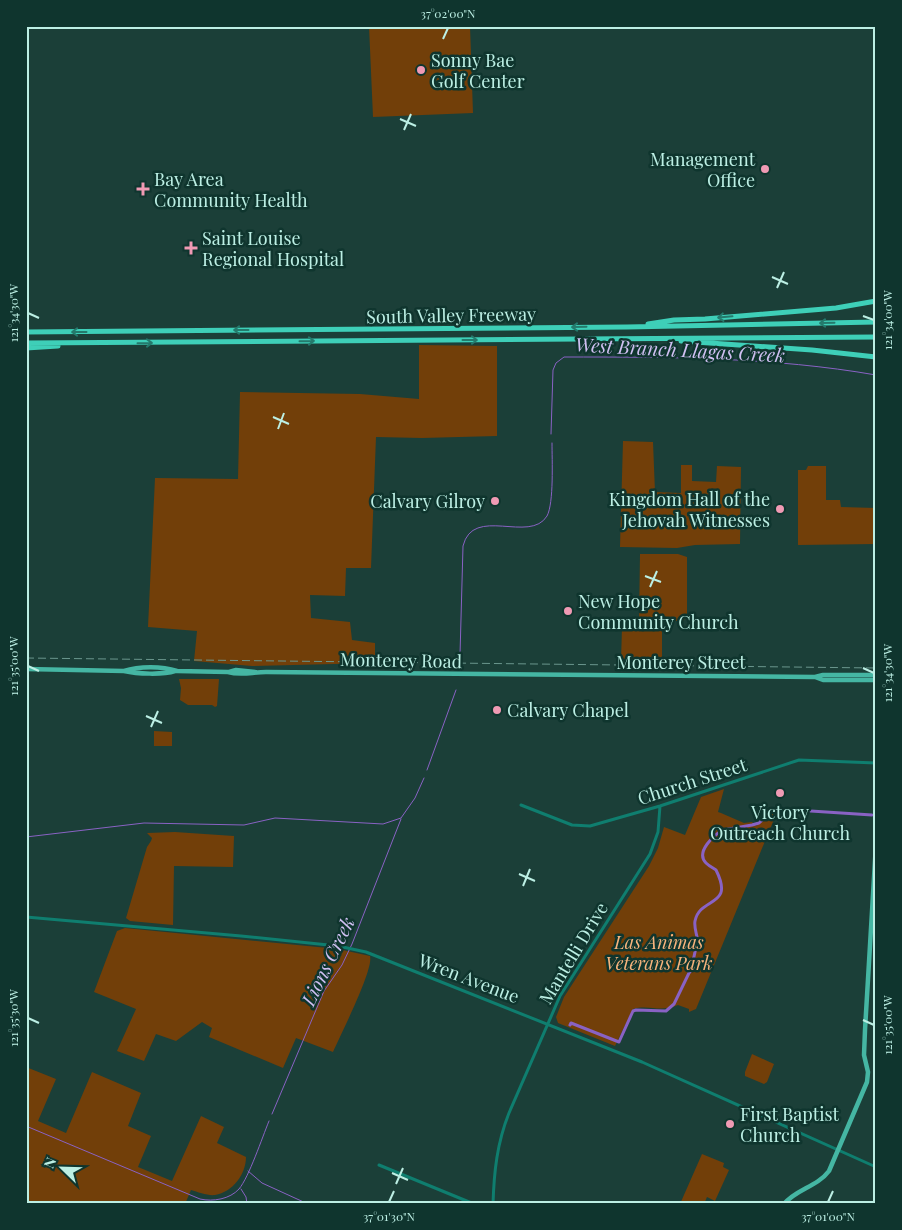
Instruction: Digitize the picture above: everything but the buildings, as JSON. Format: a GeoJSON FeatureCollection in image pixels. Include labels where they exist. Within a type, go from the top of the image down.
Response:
{"type":"FeatureCollection","features":[{"type":"Feature","properties":{"kind":"highway"},"geometry":{"type":"LineString","coordinates":[[627,327],[674,320],[836,308],[876,301]]}},
{"type":"Feature","properties":{"kind":"highway","name":"South Valley Freeway"},"geometry":{"type":"LineString","coordinates":[[26,332],[627,327],[876,321]]}},
{"type":"Feature","properties":{"kind":"highway","name":"South Valley Freeway"},"geometry":{"type":"LineString","coordinates":[[26,343],[876,337]]}},
{"type":"Feature","properties":{"kind":"highway"},"geometry":{"type":"LineString","coordinates":[[671,338],[684,342],[812,350],[876,357]]}},
{"type":"Feature","properties":{"kind":"highway"},"geometry":{"type":"LineString","coordinates":[[26,348],[113,343]]}},
{"type":"Feature","properties":{"kind":"main road","name":"Monterey Road"},"geometry":{"type":"LineString","coordinates":[[26,669],[124,671],[140,668],[228,672],[236,670],[257,672],[546,675]]}},
{"type":"Feature","properties":{"kind":"main road","name":"Monterey Street"},"geometry":{"type":"LineString","coordinates":[[546,675],[816,677],[823,675],[876,675]]}},
{"type":"Feature","properties":{"kind":"main road","name":"Monterey Street"},"geometry":{"type":"LineString","coordinates":[[816,677],[823,680],[876,680]]}},
{"type":"Feature","properties":{"kind":"main road"},"geometry":{"type":"LineString","coordinates":[[784,1204],[790,1197],[817,1183],[829,1171],[867,1082],[868,1072],[864,1055],[876,844]]}},
{"type":"Feature","properties":{"kind":"street","name":"Church Street"},"geometry":{"type":"LineString","coordinates":[[521,805],[577,826],[599,824],[799,760],[876,763]]}},
{"type":"Feature","properties":{"kind":"street","name":"Mantelli Drive"},"geometry":{"type":"LineString","coordinates":[[493,1204],[495,1164],[502,1131],[556,1002],[650,854],[658,832],[660,806]]}},
{"type":"Feature","properties":{"kind":"street","name":"Wren Avenue"},"geometry":{"type":"LineString","coordinates":[[26,917],[128,925],[344,947],[372,954],[657,1069],[876,1167]]}},
{"type":"Feature","properties":{"kind":"street"},"geometry":{"type":"LineString","coordinates":[[379,1165],[474,1204]]}},
{"type":"Feature","properties":{"kind":"green space","name":"Sonny Bae Golf Center"},"geometry":{"type":"Polygon","coordinates":[[[369,26],[470,26],[473,113],[373,117],[369,26]]]}},
{"type":"Feature","properties":{"kind":"green space"},"geometry":{"type":"Polygon","coordinates":[[[419,345],[497,346],[497,436],[376,437],[371,568],[346,568],[345,596],[310,595],[311,618],[350,622],[352,640],[375,643],[375,663],[252,666],[194,661],[197,631],[148,627],[155,478],[238,479],[240,392],[360,394],[419,399],[419,345]]]}},
{"type":"Feature","properties":{"kind":"green space"},"geometry":{"type":"Polygon","coordinates":[[[623,441],[653,442],[655,492],[681,493],[681,465],[692,465],[692,481],[716,482],[717,466],[741,467],[740,544],[695,545],[677,548],[620,547],[623,441]]]}},
{"type":"Feature","properties":{"kind":"green space"},"geometry":{"type":"Polygon","coordinates":[[[808,466],[826,466],[826,500],[840,500],[841,507],[876,508],[876,544],[798,545],[798,470],[806,470],[808,466]]]}},
{"type":"Feature","properties":{"kind":"green space"},"geometry":{"type":"Polygon","coordinates":[[[640,554],[678,554],[687,557],[687,616],[683,621],[639,620],[640,554]]]}},
{"type":"Feature","properties":{"kind":"green space"},"geometry":{"type":"Polygon","coordinates":[[[622,627],[662,628],[662,661],[621,661],[622,627]]]}},
{"type":"Feature","properties":{"kind":"green space"},"geometry":{"type":"Polygon","coordinates":[[[179,679],[219,679],[217,706],[188,705],[180,700],[181,688],[179,679]]]}},
{"type":"Feature","properties":{"kind":"green space"},"geometry":{"type":"Polygon","coordinates":[[[154,731],[172,732],[172,746],[154,746],[154,731]]]}},
{"type":"Feature","properties":{"kind":"green space","name":"Las Animas Veterans Park"},"geometry":{"type":"Polygon","coordinates":[[[724,789],[718,812],[744,823],[752,822],[756,826],[772,813],[777,812],[696,1009],[689,1012],[689,1009],[678,1005],[666,1008],[644,1007],[633,1009],[615,1046],[558,1023],[556,1017],[564,997],[649,866],[658,848],[664,827],[685,835],[701,797],[724,789]]]}},
{"type":"Feature","properties":{"kind":"green space"},"geometry":{"type":"Polygon","coordinates":[[[175,832],[234,836],[233,867],[174,866],[173,925],[130,921],[126,918],[147,847],[152,838],[147,833],[175,832]]]}},
{"type":"Feature","properties":{"kind":"green space"},"geometry":{"type":"Polygon","coordinates":[[[125,928],[338,949],[370,956],[370,963],[362,988],[333,1052],[296,1038],[283,1068],[209,1037],[212,1028],[202,1022],[176,1041],[156,1034],[144,1061],[117,1051],[136,1009],[94,992],[117,931],[125,928]]]}},
{"type":"Feature","properties":{"kind":"green space"},"geometry":{"type":"Polygon","coordinates":[[[752,1054],[774,1064],[767,1082],[764,1084],[745,1076],[752,1054]]]}},
{"type":"Feature","properties":{"kind":"green space"},"geometry":{"type":"Polygon","coordinates":[[[26,1067],[56,1079],[38,1121],[66,1133],[92,1072],[141,1093],[128,1126],[151,1136],[138,1167],[172,1181],[201,1116],[224,1127],[217,1143],[246,1157],[244,1170],[233,1186],[222,1193],[209,1195],[191,1190],[185,1204],[26,1204],[26,1067]]]}},
{"type":"Feature","properties":{"kind":"green space"},"geometry":{"type":"Polygon","coordinates":[[[702,1154],[724,1163],[723,1167],[729,1170],[715,1201],[707,1197],[704,1204],[680,1204],[702,1154]]]}},
{"type":"Feature","properties":{"kind":"waterway","name":"West Branch Llagas Creek"},"geometry":{"type":"LineString","coordinates":[[551,434],[553,370],[556,363],[564,357],[759,361],[876,375]]}},
{"type":"Feature","properties":{"kind":"waterway","name":"West Branch Llagas Creek"},"geometry":{"type":"LineString","coordinates":[[460,655],[463,546],[469,534],[478,528],[489,526],[528,527],[539,524],[547,516],[552,492],[552,443]]}},
{"type":"Feature","properties":{"kind":"waterway","name":"West Branch Llagas Creek"},"geometry":{"type":"LineString","coordinates":[[427,770],[456,690]]}},
{"type":"Feature","properties":{"kind":"waterway","name":"West Branch Llagas Creek"},"geometry":{"type":"LineString","coordinates":[[26,837],[144,823],[244,825],[275,818],[383,824],[401,818],[415,798],[424,778]]}},
{"type":"Feature","properties":{"kind":"waterway"},"geometry":{"type":"LineString","coordinates":[[690,972],[697,941],[695,921],[698,913],[719,896],[721,890],[721,882],[716,870],[703,859],[704,849],[715,836],[723,830],[759,823],[772,811],[780,809],[872,815]]}},
{"type":"Feature","properties":{"kind":"waterway","name":"Lions Creek"},"geometry":{"type":"LineString","coordinates":[[272,1114],[324,991],[342,965],[352,944],[401,819]]}},
{"type":"Feature","properties":{"kind":"waterway"},"geometry":{"type":"LineString","coordinates":[[570,1025],[571,1023],[619,1042],[633,1011],[666,1011],[674,1004],[689,973]]}},
{"type":"Feature","properties":{"kind":"waterway","name":"Lions Creek"},"geometry":{"type":"LineString","coordinates":[[26,1126],[200,1199],[210,1200],[221,1199],[239,1189],[251,1167],[269,1121]]}},
{"type":"Feature","properties":{"kind":"waterway"},"geometry":{"type":"LineString","coordinates":[[248,1171],[262,1183],[308,1204]]}},
{"type":"Feature","properties":{"kind":"waterway"},"geometry":{"type":"LineString","coordinates":[[241,1189],[246,1197],[247,1204]]}},
{"type":"Feature","properties":{"kind":"railway"},"geometry":{"type":"LineString","coordinates":[[26,658],[876,668]]}},
{"type":"Feature","properties":{"kind":"place","name":"Sonny Bae Golf Center"},"geometry":{"type":"Point","coordinates":[421,70]}},
{"type":"Feature","properties":{"kind":"place","name":"Management Office"},"geometry":{"type":"Point","coordinates":[765,169]}},
{"type":"Feature","properties":{"kind":"place","name":"Bay Area Community Health"},"geometry":{"type":"Point","coordinates":[143,189]}},
{"type":"Feature","properties":{"kind":"place","name":"Saint Louise Regional Hospital"},"geometry":{"type":"Point","coordinates":[191,248]}},
{"type":"Feature","properties":{"kind":"place","name":"Calvary Gilroy"},"geometry":{"type":"Point","coordinates":[495,501]}},
{"type":"Feature","properties":{"kind":"place","name":"Kingdom Hall of the Jehovah Witnesses"},"geometry":{"type":"Point","coordinates":[780,509]}},
{"type":"Feature","properties":{"kind":"place","name":"New Hope Community Church"},"geometry":{"type":"Point","coordinates":[568,611]}},
{"type":"Feature","properties":{"kind":"place","name":"Calvary Chapel"},"geometry":{"type":"Point","coordinates":[497,710]}},
{"type":"Feature","properties":{"kind":"place","name":"Victory Outreach Church"},"geometry":{"type":"Point","coordinates":[780,793]}},
{"type":"Feature","properties":{"kind":"place","name":"First Baptist Church"},"geometry":{"type":"Point","coordinates":[730,1124]}}]}
